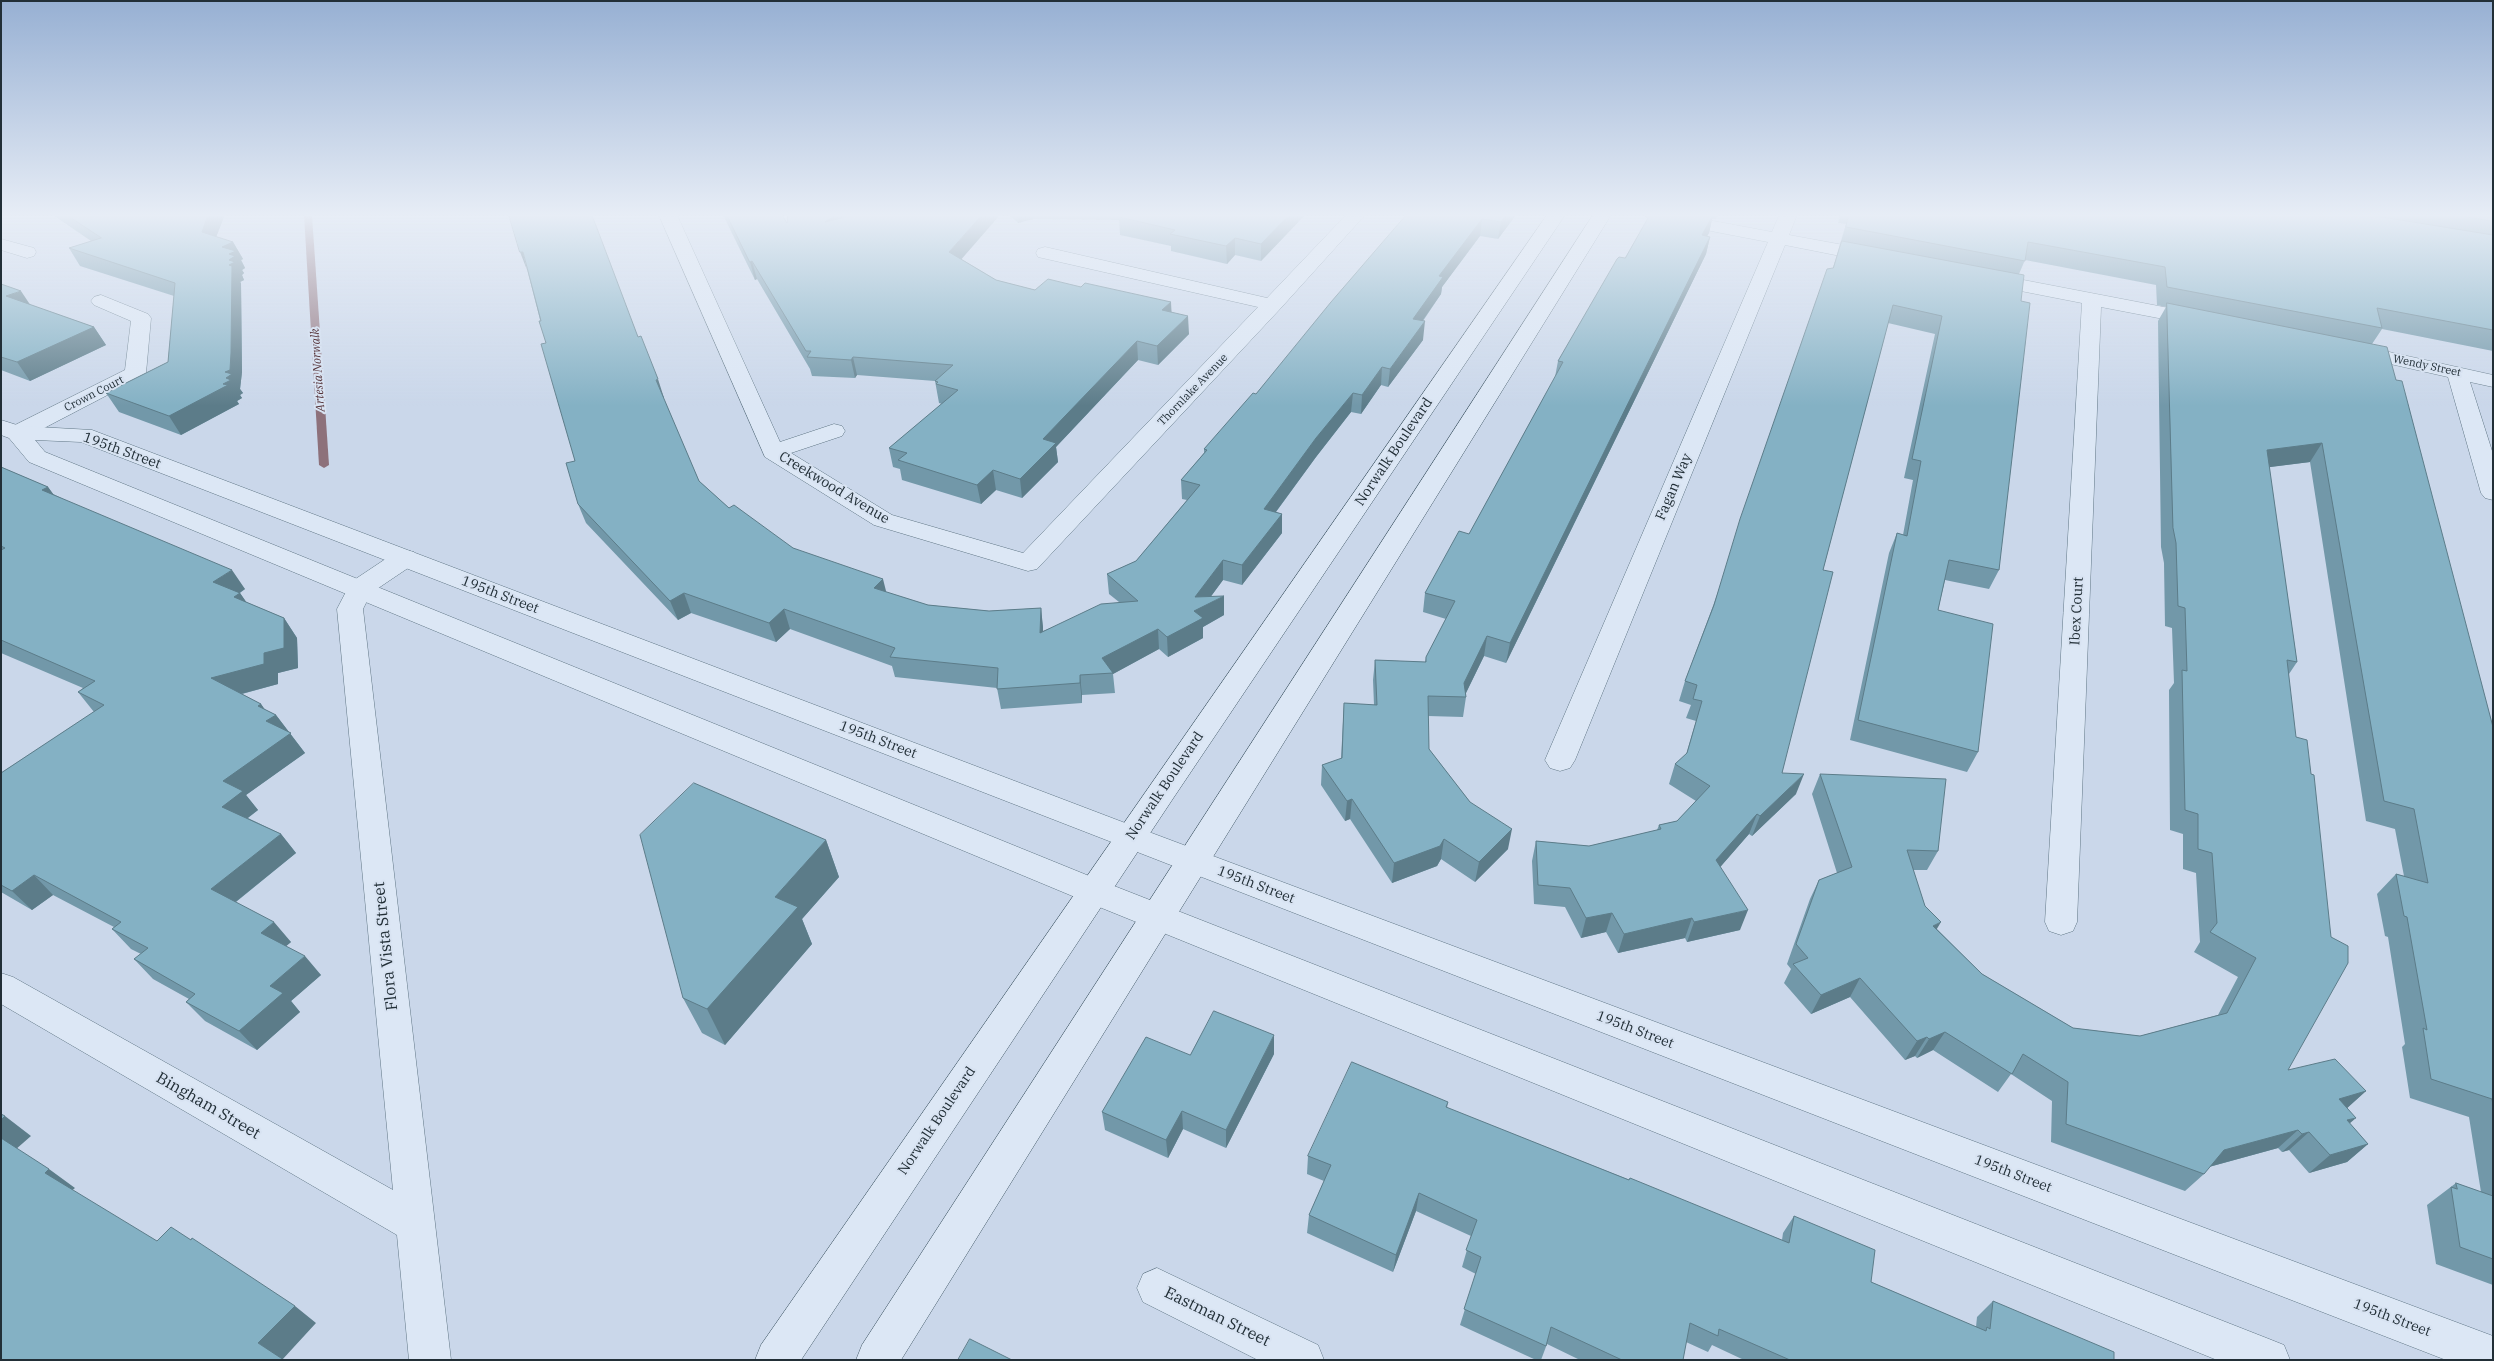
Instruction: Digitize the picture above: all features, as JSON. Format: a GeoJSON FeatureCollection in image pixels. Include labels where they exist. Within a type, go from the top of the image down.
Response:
{"type":"FeatureCollection","features":[{"type":"Feature","properties":{"kind":"street","name":"Creekwood Avenue"},"geometry":{"type":"LineString","coordinates":[[699,279],[773,452],[882,520],[1028,563]]}},
{"type":"Feature","properties":{"kind":"street"},"geometry":{"type":"LineString","coordinates":[[1157,279],[1273,305]]}},
{"type":"Feature","properties":{"kind":"street","name":"Thornlake Avenue"},"geometry":{"type":"LineString","coordinates":[[1028,563],[1297,279]]}},
{"type":"Feature","properties":{"kind":"street","name":"Norwalk Boulevard"},"geometry":{"type":"LineString","coordinates":[[776,1360],[1093,891],[1513,279]]}},
{"type":"Feature","properties":{"kind":"street"},"geometry":{"type":"LineString","coordinates":[[878,1360],[1562,279]]}},
{"type":"Feature","properties":{"kind":"street","name":"Fagan Way"},"geometry":{"type":"LineString","coordinates":[[1560,760],[1761,279]]}},
{"type":"Feature","properties":{"kind":"street"},"geometry":{"type":"LineString","coordinates":[[1988,279],[2216,323]]}},
{"type":"Feature","properties":{"kind":"street","name":"Ibex Court"},"geometry":{"type":"LineString","coordinates":[[2061,922],[2092,299]]}},
{"type":"Feature","properties":{"kind":"street","name":"Crown Court"},"geometry":{"type":"LineString","coordinates":[[9,430],[135,373],[141,318],[101,301]]}},
{"type":"Feature","properties":{"kind":"street","name":"Wendy Street"},"geometry":{"type":"LineString","coordinates":[[2331,346],[2493,381]]}},
{"type":"Feature","properties":{"kind":"street"},"geometry":{"type":"LineString","coordinates":[[2457,373],[2493,493]]}},
{"type":"Feature","properties":{"kind":"street"},"geometry":{"type":"LineString","coordinates":[[9,430],[37,457],[360,588],[1157,917],[2269,1360]]}},
{"type":"Feature","properties":{"kind":"street","name":"195th Street"},"geometry":{"type":"LineString","coordinates":[[9,430],[84,435],[1130,837],[2493,1357]]}},
{"type":"Feature","properties":{"kind":"street"},"geometry":{"type":"LineString","coordinates":[[773,452],[834,431]]}},
{"type":"Feature","properties":{"kind":"street"},"geometry":{"type":"LineString","coordinates":[[360,588],[404,558]]}},
{"type":"Feature","properties":{"kind":"street","name":"Flora Vista Street"},"geometry":{"type":"LineString","coordinates":[[360,588],[350,609],[430,1360]]}},
{"type":"Feature","properties":{"kind":"street","name":"Bingham Street"},"geometry":{"type":"LineString","coordinates":[[1,987],[415,1224]]}},
{"type":"Feature","properties":{"kind":"street","name":"Eastman Street"},"geometry":{"type":"LineString","coordinates":[[1158,1288],[1303,1360]]}},
{"type":"Feature","properties":{"kind":"building"},"geometry":{"type":"Polygon","coordinates":[[[161,279],[232,279],[230,370],[225,372],[232,374],[226,378],[231,380],[223,384],[228,385],[169,416],[106,393],[168,362],[175,283],[161,279]]]}},
{"type":"Feature","properties":{"kind":"building"},"geometry":{"type":"Polygon","coordinates":[[[530,279],[616,279],[638,337],[641,336],[658,379],[656,380],[699,481],[729,508],[734,505],[793,548],[883,579],[874,588],[928,605],[989,611],[1041,608],[1040,633],[1101,604],[1138,601],[1107,574],[1136,561],[1200,485],[1181,480],[1207,450],[1204,449],[1253,393],[1256,394],[1351,279],[1442,279],[1413,319],[1425,321],[1390,369],[1382,367],[1362,395],[1353,393],[1316,438],[1264,509],[1282,514],[1242,565],[1223,560],[1195,597],[1224,596],[1194,611],[1203,618],[1167,637],[1158,629],[1102,658],[1113,673],[1080,675],[1080,683],[997,689],[998,668],[890,657],[895,648],[784,609],[769,623],[684,593],[670,601],[578,504],[566,463],[575,461],[541,344],[546,343],[539,321],[541,321],[530,279]]]}},
{"type":"Feature","properties":{"kind":"building"},"geometry":{"type":"Polygon","coordinates":[[[763,279],[994,279],[1035,290],[1048,279],[1081,287],[1085,283],[1171,302],[1162,310],[1188,316],[1157,346],[1137,341],[1043,439],[1056,443],[1020,479],[993,470],[977,485],[898,460],[907,453],[889,448],[958,390],[936,384],[938,382],[935,381],[953,365],[853,357],[851,360],[807,357],[811,351],[806,351],[763,279]]]}},
{"type":"Feature","properties":{"kind":"building"},"geometry":{"type":"Polygon","coordinates":[[[1606,279],[1690,279],[1510,643],[1487,636],[1464,683],[1466,697],[1428,696],[1429,749],[1470,802],[1512,829],[1479,862],[1444,839],[1440,846],[1394,863],[1352,799],[1347,801],[1322,765],[1342,758],[1344,703],[1377,705],[1375,660],[1426,662],[1426,657],[1455,601],[1425,593],[1459,531],[1469,534],[1563,362],[1558,361],[1606,279]]]}},
{"type":"Feature","properties":{"kind":"building"},"geometry":{"type":"Polygon","coordinates":[[[1824,279],[2024,279],[2021,301],[2030,303],[1999,570],[1949,560],[1938,610],[1993,624],[1978,752],[1858,720],[1897,533],[1907,536],[1921,461],[1912,459],[1942,316],[1893,305],[1823,570],[1833,572],[1782,773],[1804,774],[1760,816],[1757,814],[1716,860],[1748,910],[1694,922],[1692,918],[1624,934],[1612,913],[1586,918],[1570,888],[1538,885],[1536,841],[1589,846],[1661,829],[1659,825],[1677,821],[1710,786],[1675,764],[1687,753],[1702,701],[1693,699],[1697,685],[1685,681],[1714,605],[1740,519],[1824,279]]]}},
{"type":"Feature","properties":{"kind":"building"},"geometry":{"type":"Polygon","coordinates":[[[2166,279],[2493,279],[2493,330],[2377,308],[2382,328],[2167,287],[2166,279]]]}},
{"type":"Feature","properties":{"kind":"building"},"geometry":{"type":"Polygon","coordinates":[[[1,284],[21,291],[6,296],[94,327],[17,362],[1,357],[1,284]]]}},
{"type":"Feature","properties":{"kind":"building"},"geometry":{"type":"Polygon","coordinates":[[[2167,303],[2387,347],[2396,380],[2402,381],[2493,727],[2493,1105],[2492,1099],[2431,1079],[2423,1028],[2427,1030],[2407,917],[2404,916],[2396,874],[2428,883],[2414,809],[2384,801],[2322,443],[2267,450],[2297,662],[2287,660],[2296,737],[2307,740],[2311,774],[2314,775],[2331,937],[2348,946],[2348,963],[2288,1070],[2335,1059],[2366,1091],[2339,1099],[2356,1118],[2347,1120],[2368,1144],[2330,1155],[2309,1132],[2302,1134],[2298,1130],[2224,1150],[2204,1174],[2066,1124],[2068,1082],[2023,1054],[2012,1074],[1945,1032],[1929,1039],[1927,1037],[1917,1041],[1860,978],[1821,995],[1793,964],[1808,958],[1796,944],[1819,880],[1852,867],[1820,774],[1946,779],[1938,851],[1907,850],[1925,906],[1941,922],[1933,926],[1982,974],[2073,1028],[2140,1036],[2227,1013],[2256,958],[2210,932],[2217,923],[2212,853],[2198,849],[2198,814],[2185,810],[2182,670],[2187,671],[2185,608],[2178,606],[2176,543],[2173,528],[2167,303]]]}},
{"type":"Feature","properties":{"kind":"building"},"geometry":{"type":"Polygon","coordinates":[[[1,467],[48,487],[42,490],[232,570],[213,582],[240,593],[234,597],[284,618],[284,648],[264,653],[264,664],[211,678],[261,704],[258,706],[276,715],[266,721],[291,733],[223,781],[243,791],[222,807],[281,834],[211,889],[274,922],[261,933],[305,956],[270,986],[283,993],[239,1031],[186,1002],[195,994],[134,959],[148,948],[112,929],[121,922],[34,875],[12,891],[1,885],[1,773],[104,705],[78,692],[95,681],[1,640],[1,550],[5,548],[1,546],[1,467]]]}},
{"type":"Feature","properties":{"kind":"building"},"geometry":{"type":"Polygon","coordinates":[[[694,783],[826,840],[775,897],[798,907],[707,1009],[683,998],[640,835],[694,783]]]}},
{"type":"Feature","properties":{"kind":"building"},"geometry":{"type":"Polygon","coordinates":[[[1214,1011],[1274,1035],[1226,1130],[1182,1111],[1166,1140],[1102,1112],[1146,1037],[1190,1055],[1214,1011]]]}},
{"type":"Feature","properties":{"kind":"building"},"geometry":{"type":"Polygon","coordinates":[[[1352,1062],[1448,1102],[1446,1107],[1629,1180],[1630,1178],[1789,1243],[1794,1216],[1875,1250],[1871,1282],[1986,1331],[1987,1327],[1990,1329],[1993,1301],[2114,1352],[2114,1360],[1790,1360],[1719,1329],[1718,1336],[1690,1323],[1683,1360],[1622,1360],[1551,1327],[1546,1346],[1464,1309],[1481,1257],[1466,1250],[1477,1220],[1419,1193],[1396,1255],[1309,1215],[1331,1165],[1308,1156],[1352,1062]]]}},
{"type":"Feature","properties":{"kind":"building"},"geometry":{"type":"Polygon","coordinates":[[[1,1138],[49,1169],[45,1173],[157,1241],[171,1227],[191,1240],[192,1238],[295,1306],[258,1343],[284,1360],[1,1360],[1,1138]]]}},
{"type":"Feature","properties":{"kind":"building"},"geometry":{"type":"Polygon","coordinates":[[[2456,1183],[2493,1196],[2493,1259],[2460,1247],[2451,1187],[2457,1189],[2456,1183]]]}},
{"type":"Feature","properties":{"kind":"building"},"geometry":{"type":"Polygon","coordinates":[[[970,1339],[1012,1360],[958,1360],[970,1339]]]}},
{"type":"Feature","properties":{"kind":"waterway","name":"Artesia Norwalk"},"geometry":{"type":"LineString","coordinates":[[312,279],[324,465]]}}]}
